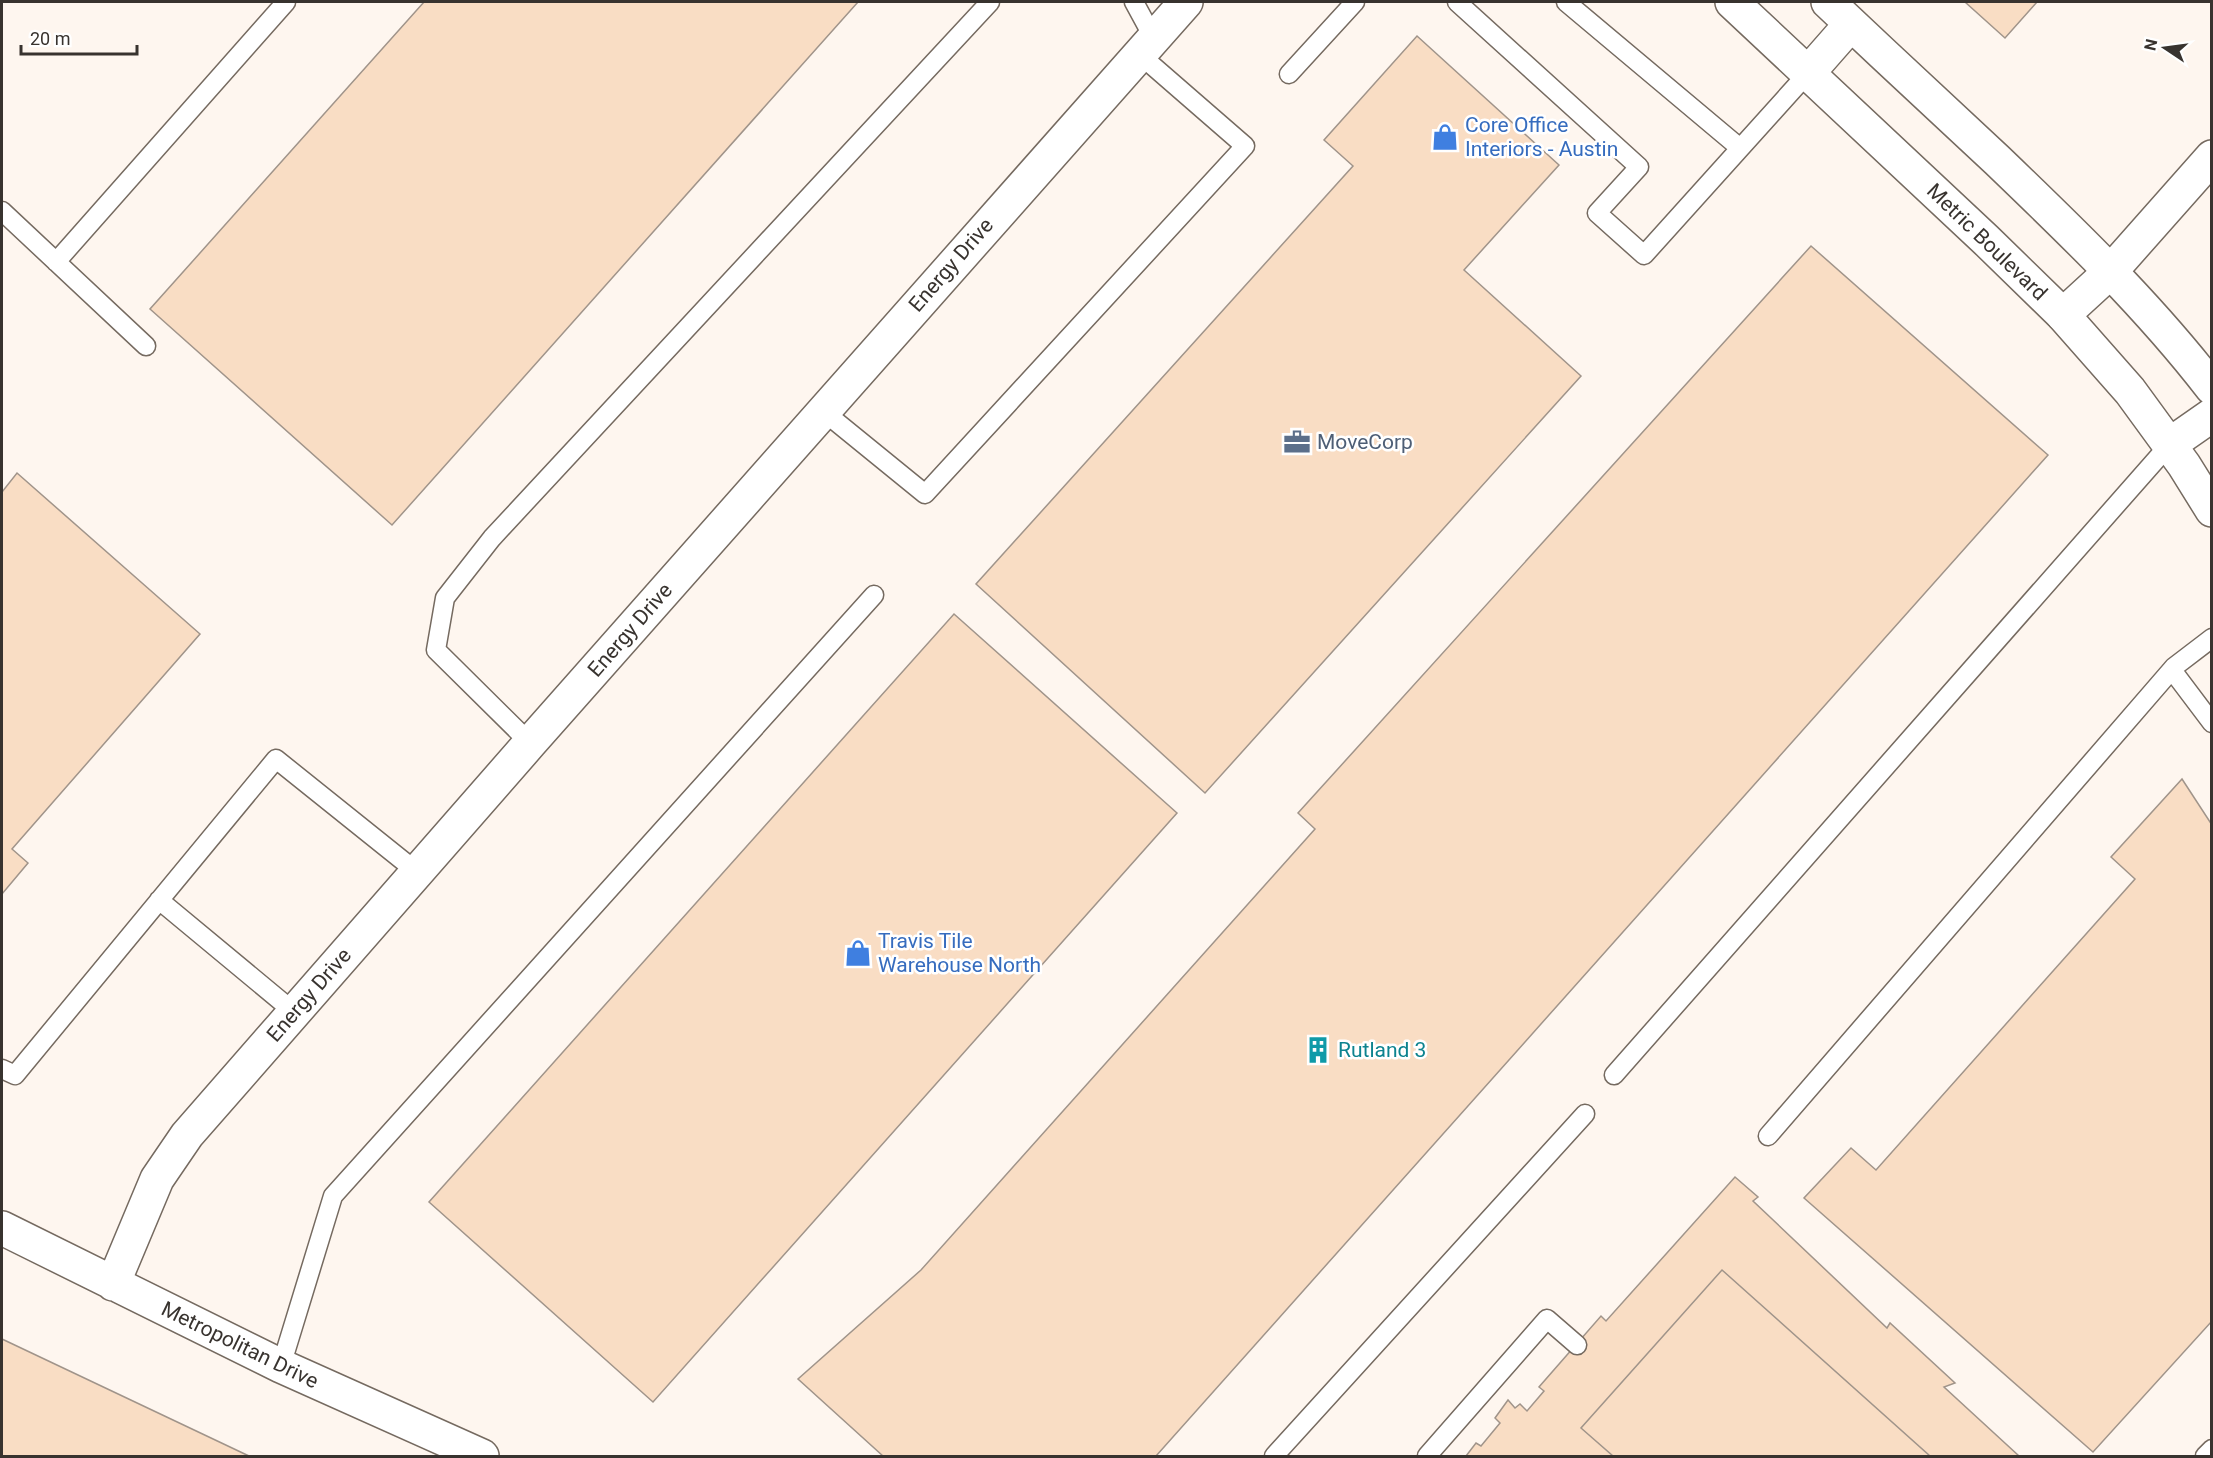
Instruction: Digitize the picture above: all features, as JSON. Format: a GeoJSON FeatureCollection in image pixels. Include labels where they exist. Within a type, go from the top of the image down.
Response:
{"type":"FeatureCollection","features":[{"type":"Feature","properties":{"kind":"street","name":"Energy Drive"},"geometry":{"type":"LineString","coordinates":[[113,1284],[157,1179],[187,1135],[530,743],[1186,2]]}},
{"type":"Feature","properties":{"kind":"street","name":"Metric Boulevard"},"geometry":{"type":"LineString","coordinates":[[1732,2],[2063,315],[2130,391],[2169,445],[2211,510]]}},
{"type":"Feature","properties":{"kind":"street"},"geometry":{"type":"LineString","coordinates":[[1828,2],[2032,194],[2110,271],[2187,356],[2208,374]]}},
{"type":"Feature","properties":{"kind":"street"},"geometry":{"type":"LineString","coordinates":[[1808,73],[1851,24]]}},
{"type":"Feature","properties":{"kind":"street"},"geometry":{"type":"LineString","coordinates":[[2063,315],[2110,271],[2211,157]]}},
{"type":"Feature","properties":{"kind":"street"},"geometry":{"type":"LineString","coordinates":[[2169,445],[2211,415]]}},
{"type":"Feature","properties":{"kind":"street","name":"Metropolitan Drive"},"geometry":{"type":"LineString","coordinates":[[2,1228],[281,1366],[482,1456]]}},
{"type":"Feature","properties":{"kind":"lane"},"geometry":{"type":"LineString","coordinates":[[56,262],[286,2]]}},
{"type":"Feature","properties":{"kind":"lane"},"geometry":{"type":"LineString","coordinates":[[530,743],[436,650],[445,598],[492,538],[990,2]]}},
{"type":"Feature","properties":{"kind":"lane"},"geometry":{"type":"LineString","coordinates":[[823,411],[925,494],[1245,146],[1146,45],[1134,2]]}},
{"type":"Feature","properties":{"kind":"lane"},"geometry":{"type":"LineString","coordinates":[[1289,74],[1356,2]]}},
{"type":"Feature","properties":{"kind":"lane"},"geometry":{"type":"LineString","coordinates":[[1457,2],[1639,166],[1597,213],[1644,255],[1808,73]]}},
{"type":"Feature","properties":{"kind":"lane"},"geometry":{"type":"LineString","coordinates":[[1566,2],[1740,148]]}},
{"type":"Feature","properties":{"kind":"lane"},"geometry":{"type":"LineString","coordinates":[[2,211],[146,346]]}},
{"type":"Feature","properties":{"kind":"lane"},"geometry":{"type":"LineString","coordinates":[[1614,1075],[2169,445]]}},
{"type":"Feature","properties":{"kind":"lane"},"geometry":{"type":"LineString","coordinates":[[281,1366],[333,1196],[874,596]]}},
{"type":"Feature","properties":{"kind":"lane"},"geometry":{"type":"LineString","coordinates":[[1768,1136],[2172,670],[2211,638]]}},
{"type":"Feature","properties":{"kind":"lane"},"geometry":{"type":"LineString","coordinates":[[2172,670],[2211,723]]}},
{"type":"Feature","properties":{"kind":"lane"},"geometry":{"type":"LineString","coordinates":[[2,1069],[15,1075],[276,759],[417,872]]}},
{"type":"Feature","properties":{"kind":"lane"},"geometry":{"type":"LineString","coordinates":[[159,900],[294,1012]]}},
{"type":"Feature","properties":{"kind":"lane"},"geometry":{"type":"LineString","coordinates":[[1274,1456],[1585,1114]]}},
{"type":"Feature","properties":{"kind":"lane"},"geometry":{"type":"LineString","coordinates":[[1427,1456],[1547,1319],[1577,1345]]}},
{"type":"Feature","properties":{"kind":"lane"},"geometry":{"type":"LineString","coordinates":[[2205,1456],[2211,1449]]}},
{"type":"Feature","properties":{"kind":"building"},"geometry":{"type":"Polygon","coordinates":[[[424,2],[858,2],[392,525],[150,309],[424,2]]]}},
{"type":"Feature","properties":{"kind":"building"},"geometry":{"type":"Polygon","coordinates":[[[1965,2],[2037,2],[2005,38],[1965,2]]]}},
{"type":"Feature","properties":{"kind":"building"},"geometry":{"type":"Polygon","coordinates":[[[1417,36],[1559,165],[1464,270],[1581,376],[1205,793],[976,584],[1353,166],[1324,140],[1417,36]]]}},
{"type":"Feature","properties":{"kind":"building","name":"Rutland 3"},"geometry":{"type":"Polygon","coordinates":[[[1811,246],[2048,455],[1156,1456],[883,1456],[798,1379],[921,1270],[1315,829],[1298,813],[1811,246]]]}},
{"type":"Feature","properties":{"kind":"building"},"geometry":{"type":"Polygon","coordinates":[[[17,473],[200,634],[12,849],[28,863],[2,894],[2,492],[17,473]]]}},
{"type":"Feature","properties":{"kind":"building"},"geometry":{"type":"Polygon","coordinates":[[[954,614],[1177,813],[653,1402],[429,1202],[954,614]]]}},
{"type":"Feature","properties":{"kind":"building"},"geometry":{"type":"Polygon","coordinates":[[[2182,779],[2212,825],[2212,1321],[2093,1452],[1804,1198],[1851,1148],[1876,1170],[2135,879],[2111,857],[2182,779]]]}},
{"type":"Feature","properties":{"kind":"building"},"geometry":{"type":"Polygon","coordinates":[[[1735,1177],[1758,1197],[1753,1201],[1887,1328],[1890,1323],[1955,1383],[1944,1387],[2019,1456],[1930,1456],[1722,1270],[1581,1428],[1613,1456],[1466,1456],[1476,1443],[1481,1446],[1500,1423],[1495,1418],[1508,1400],[1515,1408],[1520,1404],[1527,1411],[1544,1391],[1539,1387],[1601,1316],[1606,1321],[1735,1177]]]}},
{"type":"Feature","properties":{"kind":"building"},"geometry":{"type":"Polygon","coordinates":[[[1722,1270],[1930,1456],[1613,1456],[1581,1428],[1722,1270]]]}},
{"type":"Feature","properties":{"kind":"building"},"geometry":{"type":"Polygon","coordinates":[[[2,1339],[249,1456],[2,1456],[2,1339]]]}},
{"type":"Feature","properties":{"kind":"place","name":"Core Office Interiors - Austin"},"geometry":{"type":"Point","coordinates":[1445,137]}},
{"type":"Feature","properties":{"kind":"place","name":"MoveCorp"},"geometry":{"type":"Point","coordinates":[1297,442]}},
{"type":"Feature","properties":{"kind":"place","name":"Travis Tile Warehouse North"},"geometry":{"type":"Point","coordinates":[858,953]}},
{"type":"Feature","properties":{"kind":"place","name":"Rutland 3"},"geometry":{"type":"Point","coordinates":[1318,1050]}}]}
